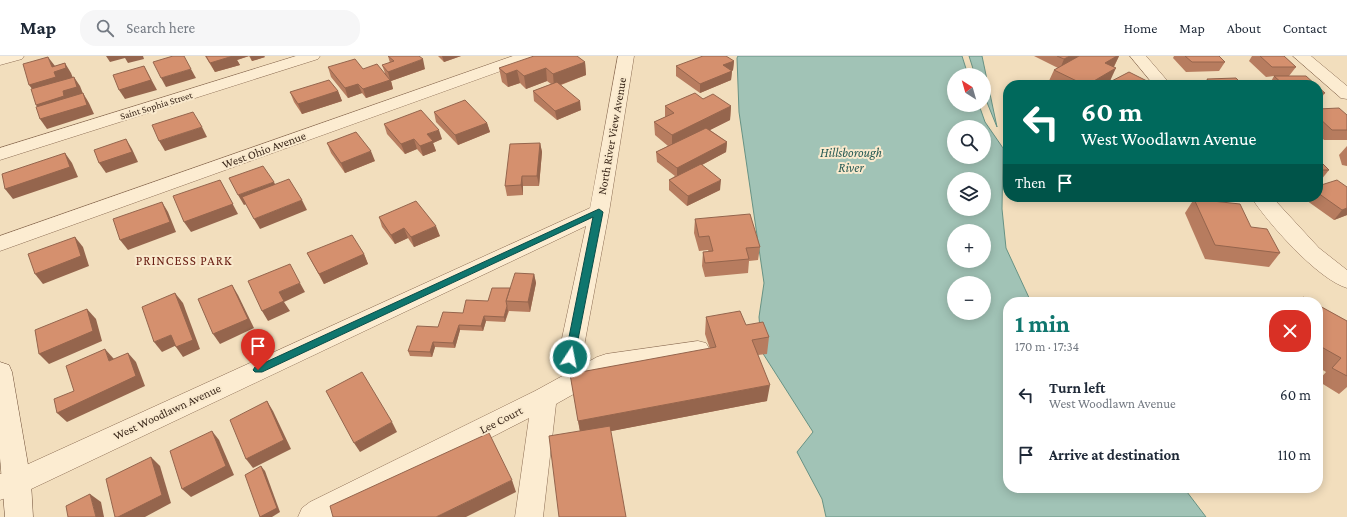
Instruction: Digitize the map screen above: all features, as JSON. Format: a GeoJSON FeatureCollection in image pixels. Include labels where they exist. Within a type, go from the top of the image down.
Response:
{"type":"FeatureCollection","features":[{"type":"Feature","properties":{"kind":"street"},"geometry":{"type":"LineString","coordinates":[[0,60],[16,56]]}},
{"type":"Feature","properties":{"kind":"street","name":"Saint Sophia Street"},"geometry":{"type":"LineString","coordinates":[[0,154],[312,56]]}},
{"type":"Feature","properties":{"kind":"street","name":"West Ohio Avenue"},"geometry":{"type":"LineString","coordinates":[[0,244],[528,56]]}},
{"type":"Feature","properties":{"kind":"street","name":"North River View Avenue"},"geometry":{"type":"LineString","coordinates":[[570,357],[599,212],[626,56]]}},
{"type":"Feature","properties":{"kind":"street"},"geometry":{"type":"LineString","coordinates":[[1138,56],[1159,80]]}},
{"type":"Feature","properties":{"kind":"street"},"geometry":{"type":"LineString","coordinates":[[1301,56],[1347,94]]}},
{"type":"Feature","properties":{"kind":"street"},"geometry":{"type":"LineString","coordinates":[[1265,202],[1302,244],[1343,271]]}},
{"type":"Feature","properties":{"kind":"street","name":"West Woodlawn Avenue"},"geometry":{"type":"LineString","coordinates":[[6,488],[599,212]]}},
{"type":"Feature","properties":{"kind":"street","name":"Lee Court"},"geometry":{"type":"LineString","coordinates":[[312,517],[320,511],[544,398],[606,364],[698,350]]}},
{"type":"Feature","properties":{"kind":"street"},"geometry":{"type":"LineString","coordinates":[[0,372],[6,488],[19,517]]}},
{"type":"Feature","properties":{"kind":"street"},"geometry":{"type":"LineString","coordinates":[[529,517],[544,398]]}},
{"type":"Feature","properties":{"kind":"water","name":"Hillsborough River"},"geometry":{"type":"Polygon","coordinates":[[[738,56],[962,56],[966,68],[947,68],[947,112],[981,112],[984,120],[947,120],[947,164],[991,164],[991,131],[1003,148],[1002,209],[1006,248],[1029,297],[1003,297],[1003,493],[1188,493],[1206,517],[826,517],[822,499],[797,452],[813,432],[762,352],[759,317],[764,283],[739,112],[738,56]]]}},
{"type":"Feature","properties":{"kind":"water"},"geometry":{"type":"Polygon","coordinates":[[[969,56],[982,56],[985,68],[973,68],[969,56]]]}},
{"type":"Feature","properties":{"kind":"water"},"geometry":{"type":"Polygon","coordinates":[[[991,99],[997,127],[991,112],[991,99]]]}},
{"type":"Feature","properties":{"kind":"building"},"geometry":{"type":"Polygon","coordinates":[[[173,56],[184,56],[191,69],[161,78],[153,62],[173,56]]]}},
{"type":"Feature","properties":{"kind":"building"},"geometry":{"type":"Polygon","coordinates":[[[206,56],[233,56],[210,63],[206,56]]]}},
{"type":"Feature","properties":{"kind":"building"},"geometry":{"type":"Polygon","coordinates":[[[388,56],[419,56],[423,59],[388,72],[382,65],[394,61],[388,56]]]}},
{"type":"Feature","properties":{"kind":"building"},"geometry":{"type":"Polygon","coordinates":[[[534,56],[577,56],[585,62],[553,74],[546,68],[524,76],[517,70],[506,74],[499,68],[534,56]]]}},
{"type":"Feature","properties":{"kind":"building"},"geometry":{"type":"Polygon","coordinates":[[[703,56],[726,56],[734,61],[723,65],[732,71],[700,84],[676,66],[703,56]]]}},
{"type":"Feature","properties":{"kind":"building"},"geometry":{"type":"Polygon","coordinates":[[[1057,56],[1070,56],[1064,59],[1057,56]]]}},
{"type":"Feature","properties":{"kind":"building"},"geometry":{"type":"Polygon","coordinates":[[[1079,56],[1117,56],[1105,63],[1116,68],[1096,80],[1075,80],[1054,70],[1079,56]]]}},
{"type":"Feature","properties":{"kind":"building"},"geometry":{"type":"Polygon","coordinates":[[[1185,56],[1219,56],[1225,62],[1192,62],[1185,56]]]}},
{"type":"Feature","properties":{"kind":"building"},"geometry":{"type":"Polygon","coordinates":[[[1260,56],[1284,56],[1296,67],[1272,67],[1260,56]]]}},
{"type":"Feature","properties":{"kind":"building"},"geometry":{"type":"Polygon","coordinates":[[[48,57],[52,67],[65,63],[66,68],[54,72],[56,77],[29,85],[23,64],[48,57]]]}},
{"type":"Feature","properties":{"kind":"building"},"geometry":{"type":"Polygon","coordinates":[[[355,59],[363,69],[377,64],[390,80],[363,89],[358,84],[345,88],[328,67],[355,59]]]}},
{"type":"Feature","properties":{"kind":"building"},"geometry":{"type":"Polygon","coordinates":[[[144,66],[151,80],[119,90],[113,75],[144,66]]]}},
{"type":"Feature","properties":{"kind":"building"},"geometry":{"type":"Polygon","coordinates":[[[1129,72],[1145,80],[1114,80],[1129,72]]]}},
{"type":"Feature","properties":{"kind":"building"},"geometry":{"type":"Polygon","coordinates":[[[1274,76],[1306,76],[1310,80],[1278,80],[1274,76]]]}},
{"type":"Feature","properties":{"kind":"building"},"geometry":{"type":"Polygon","coordinates":[[[74,77],[77,87],[63,91],[64,96],[36,105],[31,89],[74,77]]]}},
{"type":"Feature","properties":{"kind":"building"},"geometry":{"type":"Polygon","coordinates":[[[1236,78],[1238,80],[1208,80],[1207,79],[1236,78]]]}},
{"type":"Feature","properties":{"kind":"building"},"geometry":{"type":"Polygon","coordinates":[[[329,80],[338,91],[298,104],[290,92],[329,80]]]}},
{"type":"Feature","properties":{"kind":"building"},"geometry":{"type":"Polygon","coordinates":[[[557,82],[580,101],[555,111],[533,91],[557,82]]]}},
{"type":"Feature","properties":{"kind":"building"},"geometry":{"type":"Polygon","coordinates":[[[83,93],[87,105],[40,119],[36,107],[83,93]]]}},
{"type":"Feature","properties":{"kind":"building"},"geometry":{"type":"Polygon","coordinates":[[[695,93],[703,99],[713,94],[731,106],[672,135],[654,122],[674,113],[665,106],[695,93]]]}},
{"type":"Feature","properties":{"kind":"building"},"geometry":{"type":"Polygon","coordinates":[[[465,100],[487,123],[455,135],[434,112],[465,100]]]}},
{"type":"Feature","properties":{"kind":"building"},"geometry":{"type":"Polygon","coordinates":[[[1339,108],[1347,115],[1347,130],[1332,130],[1323,122],[1323,109],[1339,108]]]}},
{"type":"Feature","properties":{"kind":"building"},"geometry":{"type":"Polygon","coordinates":[[[421,110],[439,130],[427,134],[433,141],[420,146],[414,139],[401,144],[384,124],[421,110]]]}},
{"type":"Feature","properties":{"kind":"building"},"geometry":{"type":"Polygon","coordinates":[[[193,112],[202,127],[159,141],[152,125],[193,112]]]}},
{"type":"Feature","properties":{"kind":"building"},"geometry":{"type":"Polygon","coordinates":[[[706,128],[727,142],[677,168],[656,152],[706,128]]]}},
{"type":"Feature","properties":{"kind":"building"},"geometry":{"type":"Polygon","coordinates":[[[356,132],[371,151],[341,163],[327,143],[356,132]]]}},
{"type":"Feature","properties":{"kind":"building"},"geometry":{"type":"Polygon","coordinates":[[[126,139],[132,152],[99,163],[94,150],[126,139]]]}},
{"type":"Feature","properties":{"kind":"building"},"geometry":{"type":"Polygon","coordinates":[[[540,143],[537,176],[522,176],[521,185],[505,186],[510,144],[540,143]]]}},
{"type":"Feature","properties":{"kind":"building"},"geometry":{"type":"Polygon","coordinates":[[[65,153],[70,167],[5,189],[2,174],[65,153]]]}},
{"type":"Feature","properties":{"kind":"building"},"geometry":{"type":"Polygon","coordinates":[[[701,164],[721,180],[688,196],[669,180],[701,164]]]}},
{"type":"Feature","properties":{"kind":"building"},"geometry":{"type":"Polygon","coordinates":[[[1323,164],[1329,170],[1323,170],[1323,164]]]}},
{"type":"Feature","properties":{"kind":"building"},"geometry":{"type":"Polygon","coordinates":[[[263,166],[274,182],[238,195],[229,178],[263,166]]]}},
{"type":"Feature","properties":{"kind":"building"},"geometry":{"type":"Polygon","coordinates":[[[289,179],[302,200],[254,219],[242,197],[289,179]]]}},
{"type":"Feature","properties":{"kind":"building"},"geometry":{"type":"Polygon","coordinates":[[[220,180],[233,204],[184,222],[173,196],[220,180]]]}},
{"type":"Feature","properties":{"kind":"building"},"geometry":{"type":"Polygon","coordinates":[[[1337,180],[1347,187],[1347,208],[1342,210],[1323,197],[1323,184],[1337,180]]]}},
{"type":"Feature","properties":{"kind":"building"},"geometry":{"type":"Polygon","coordinates":[[[416,201],[436,226],[411,237],[404,228],[391,235],[379,217],[416,201]]]}},
{"type":"Feature","properties":{"kind":"building"},"geometry":{"type":"Polygon","coordinates":[[[162,202],[170,222],[120,240],[113,219],[162,202]]]}},
{"type":"Feature","properties":{"kind":"building"},"geometry":{"type":"Polygon","coordinates":[[[1195,202],[1240,204],[1251,227],[1267,229],[1280,253],[1215,245],[1195,202]]]}},
{"type":"Feature","properties":{"kind":"building"},"geometry":{"type":"Polygon","coordinates":[[[750,214],[760,247],[746,248],[749,259],[705,263],[703,252],[713,251],[709,236],[699,237],[695,219],[750,214]]]}},
{"type":"Feature","properties":{"kind":"building"},"geometry":{"type":"Polygon","coordinates":[[[352,235],[364,254],[319,274],[307,253],[352,235]]]}},
{"type":"Feature","properties":{"kind":"building"},"geometry":{"type":"Polygon","coordinates":[[[75,237],[81,256],[35,274],[28,254],[75,237]]]}},
{"type":"Feature","properties":{"kind":"building"},"geometry":{"type":"Polygon","coordinates":[[[290,264],[300,283],[279,292],[284,301],[262,311],[248,281],[290,264]]]}},
{"type":"Feature","properties":{"kind":"building"},"geometry":{"type":"Polygon","coordinates":[[[515,273],[534,274],[528,302],[506,301],[515,273]]]}},
{"type":"Feature","properties":{"kind":"building"},"geometry":{"type":"Polygon","coordinates":[[[232,285],[248,319],[213,334],[198,299],[232,285]]]}},
{"type":"Feature","properties":{"kind":"building"},"geometry":{"type":"Polygon","coordinates":[[[492,288],[510,288],[506,301],[507,306],[504,317],[484,316],[481,326],[459,325],[453,343],[433,342],[430,352],[408,351],[417,326],[438,327],[443,312],[463,313],[466,300],[488,301],[492,288]]]}},
{"type":"Feature","properties":{"kind":"building"},"geometry":{"type":"Polygon","coordinates":[[[175,293],[193,340],[176,347],[171,335],[154,342],[142,307],[175,293]]]}},
{"type":"Feature","properties":{"kind":"building"},"geometry":{"type":"Polygon","coordinates":[[[1323,308],[1347,321],[1347,376],[1332,368],[1341,358],[1323,348],[1323,308]]]}},
{"type":"Feature","properties":{"kind":"building"},"geometry":{"type":"Polygon","coordinates":[[[87,309],[93,331],[39,354],[35,330],[87,309]]]}},
{"type":"Feature","properties":{"kind":"building"},"geometry":{"type":"Polygon","coordinates":[[[740,311],[746,325],[763,322],[769,337],[752,340],[770,385],[578,421],[570,374],[716,347],[706,317],[740,311]]]}},
{"type":"Feature","properties":{"kind":"building"},"geometry":{"type":"Polygon","coordinates":[[[105,349],[109,361],[128,353],[136,376],[57,413],[54,399],[74,391],[66,366],[105,349]]]}},
{"type":"Feature","properties":{"kind":"building"},"geometry":{"type":"Polygon","coordinates":[[[362,372],[392,422],[354,443],[326,391],[362,372]]]}},
{"type":"Feature","properties":{"kind":"building"},"geometry":{"type":"Polygon","coordinates":[[[267,401],[284,440],[246,459],[230,420],[267,401]]]}},
{"type":"Feature","properties":{"kind":"building"},"geometry":{"type":"Polygon","coordinates":[[[610,426],[626,517],[559,517],[549,436],[610,426]]]}},
{"type":"Feature","properties":{"kind":"building"},"geometry":{"type":"Polygon","coordinates":[[[212,431],[226,466],[182,489],[170,451],[212,431]]]}},
{"type":"Feature","properties":{"kind":"building"},"geometry":{"type":"Polygon","coordinates":[[[489,433],[512,480],[436,517],[333,517],[330,506],[489,433]]]}},
{"type":"Feature","properties":{"kind":"building"},"geometry":{"type":"Polygon","coordinates":[[[151,457],[162,495],[118,517],[115,517],[106,479],[151,457]]]}},
{"type":"Feature","properties":{"kind":"building"},"geometry":{"type":"Polygon","coordinates":[[[261,466],[277,508],[260,517],[245,475],[261,466]]]}},
{"type":"Feature","properties":{"kind":"building"},"geometry":{"type":"Polygon","coordinates":[[[90,494],[96,517],[68,517],[66,506],[90,494]]]}},
{"type":"Feature","properties":{"kind":"district","name":"PRINCESS PARK"},"geometry":{"type":"Point","coordinates":[184,260]}},
{"type":"Feature","properties":{"kind":"route"},"geometry":{"type":"LineString","coordinates":[[258,370],[599,212],[570,357]]}}]}
